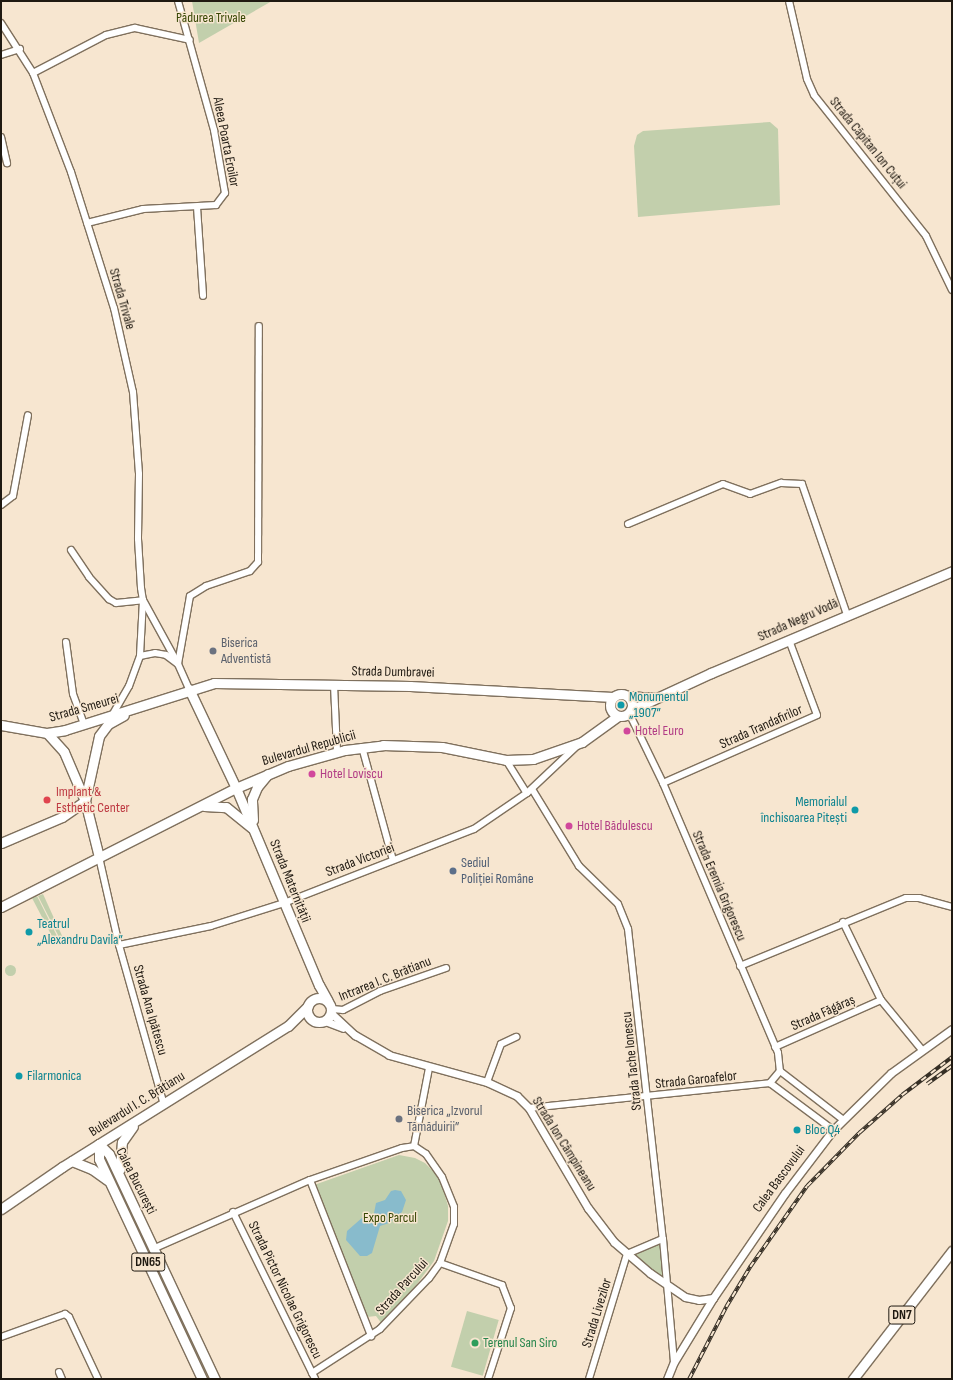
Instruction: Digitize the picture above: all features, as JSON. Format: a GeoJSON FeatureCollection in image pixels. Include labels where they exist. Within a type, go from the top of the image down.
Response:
{"type":"FeatureCollection","features":[{"type":"Feature","properties":{"kind":"main road","name":"Strada Negru Vodă"},"geometry":{"type":"LineString","coordinates":[[630,712],[657,698],[789,640],[952,571]]}},
{"type":"Feature","properties":{"kind":"main road","name":"Strada Dumbravei"},"geometry":{"type":"LineString","coordinates":[[173,695],[189,689],[214,683],[410,686],[613,697]]}},
{"type":"Feature","properties":{"kind":"main road","name":"Strada Maternității"},"geometry":{"type":"LineString","coordinates":[[189,689],[236,788],[330,1008]]}},
{"type":"Feature","properties":{"kind":"main road"},"geometry":{"type":"LineString","coordinates":[[622,694],[628,696],[632,701],[630,712],[618,716],[610,708],[613,697],[622,694]]}},
{"type":"Feature","properties":{"kind":"main road","name":"Strada Smeurei"},"geometry":{"type":"LineString","coordinates":[[1,725],[47,733],[84,725],[173,695]]}},
{"type":"Feature","properties":{"kind":"main road","name":"Strada Negru Vodă"},"geometry":{"type":"LineString","coordinates":[[628,696],[657,698]]}},
{"type":"Feature","properties":{"kind":"main road"},"geometry":{"type":"LineString","coordinates":[[1,843],[62,817],[85,801],[97,742],[103,728],[146,704]]}},
{"type":"Feature","properties":{"kind":"main road","name":"Bulevardul Republicii"},"geometry":{"type":"LineString","coordinates":[[1,907],[270,772],[337,751],[362,747],[442,747],[506,760],[533,759],[582,742],[618,716]]}},
{"type":"Feature","properties":{"kind":"main road"},"geometry":{"type":"LineString","coordinates":[[47,733],[61,746],[85,801],[99,857]]}},
{"type":"Feature","properties":{"kind":"main road"},"geometry":{"type":"LineString","coordinates":[[255,831],[252,799],[257,787],[270,772]]}},
{"type":"Feature","properties":{"kind":"main road"},"geometry":{"type":"LineString","coordinates":[[201,806],[229,809],[255,831]]}},
{"type":"Feature","properties":{"kind":"main road","name":"Bulevardul I. C. Brătianu"},"geometry":{"type":"LineString","coordinates":[[1,1209],[72,1161],[288,1026],[309,1004],[319,985]]}},
{"type":"Feature","properties":{"kind":"main road"},"geometry":{"type":"LineString","coordinates":[[318,998],[330,1008],[325,1021],[312,1020],[308,1014],[309,1004],[318,998]]}},
{"type":"Feature","properties":{"kind":"main road","name":"Bulevardul I. C. Brătianu"},"geometry":{"type":"LineString","coordinates":[[288,1026],[312,1020]]}},
{"type":"Feature","properties":{"kind":"main road"},"geometry":{"type":"LineString","coordinates":[[120,1177],[118,1160],[122,1142],[138,1121]]}},
{"type":"Feature","properties":{"kind":"main road","name":"Calea București"},"geometry":{"type":"LineString","coordinates":[[99,1144],[109,1154],[155,1248],[215,1379]]}},
{"type":"Feature","properties":{"kind":"main road","name":"Calea București"},"geometry":{"type":"LineString","coordinates":[[99,1144],[98,1159],[202,1379]]}},
{"type":"Feature","properties":{"kind":"main road","name":"DN65"},"geometry":{"type":"LineString","coordinates":[[72,1161],[92,1169],[111,1184]]}},
{"type":"Feature","properties":{"kind":"main road","name":"DN7"},"geometry":{"type":"LineString","coordinates":[[853,1379],[952,1251]]}},
{"type":"Feature","properties":{"kind":"street","name":"Aleea Poarta Eroilor"},"geometry":{"type":"LineString","coordinates":[[87,223],[143,209],[216,205],[225,193],[214,130],[178,1]]}},
{"type":"Feature","properties":{"kind":"street","name":"Strada Căpitan Ion Cuțui"},"geometry":{"type":"LineString","coordinates":[[789,1],[807,79],[814,95],[926,236],[952,290]]}},
{"type":"Feature","properties":{"kind":"street","name":"Strada Trivale"},"geometry":{"type":"LineString","coordinates":[[1,23],[20,49],[33,73],[87,223],[114,308],[133,392],[139,474],[139,570],[143,600],[140,656],[129,686],[113,714]]}},
{"type":"Feature","properties":{"kind":"street"},"geometry":{"type":"LineString","coordinates":[[33,73],[106,35],[135,28],[190,40]]}},
{"type":"Feature","properties":{"kind":"street"},"geometry":{"type":"LineString","coordinates":[[1,55],[20,49]]}},
{"type":"Feature","properties":{"kind":"street"},"geometry":{"type":"LineString","coordinates":[[1,138],[7,163]]}},
{"type":"Feature","properties":{"kind":"street"},"geometry":{"type":"LineString","coordinates":[[197,206],[203,296]]}},
{"type":"Feature","properties":{"kind":"street"},"geometry":{"type":"LineString","coordinates":[[140,656],[155,653],[166,655],[178,664],[190,596],[206,586],[250,571],[258,562],[259,326]]}},
{"type":"Feature","properties":{"kind":"street"},"geometry":{"type":"LineString","coordinates":[[1,505],[13,496],[28,415]]}},
{"type":"Feature","properties":{"kind":"street"},"geometry":{"type":"LineString","coordinates":[[628,524],[723,484],[750,494],[781,483],[802,484],[847,615]]}},
{"type":"Feature","properties":{"kind":"street"},"geometry":{"type":"LineString","coordinates":[[71,550],[89,577],[108,598],[116,603],[143,600]]}},
{"type":"Feature","properties":{"kind":"street","name":"Strada Trivale"},"geometry":{"type":"LineString","coordinates":[[143,600],[178,664],[189,689]]}},
{"type":"Feature","properties":{"kind":"street","name":"Strada Trandafirilor"},"geometry":{"type":"LineString","coordinates":[[663,783],[817,715],[789,640]]}},
{"type":"Feature","properties":{"kind":"street"},"geometry":{"type":"LineString","coordinates":[[66,642],[73,694],[84,725]]}},
{"type":"Feature","properties":{"kind":"street"},"geometry":{"type":"LineString","coordinates":[[334,685],[337,751]]}},
{"type":"Feature","properties":{"kind":"street","name":"Strada Eremia Grigorescu"},"geometry":{"type":"LineString","coordinates":[[630,712],[663,783],[781,1060],[780,1071]]}},
{"type":"Feature","properties":{"kind":"street","name":"Strada Victoriei"},"geometry":{"type":"LineString","coordinates":[[119,945],[211,926],[284,903],[480,826],[529,791],[582,742]]}},
{"type":"Feature","properties":{"kind":"street"},"geometry":{"type":"LineString","coordinates":[[362,747],[393,860]]}},
{"type":"Feature","properties":{"kind":"street","name":"Strada Tache Ionescu"},"geometry":{"type":"LineString","coordinates":[[506,760],[529,791],[579,866],[611,896],[624,915],[636,990],[648,1097],[674,1362]]}},
{"type":"Feature","properties":{"kind":"street","name":"Strada Ana Ipătescu"},"geometry":{"type":"LineString","coordinates":[[99,857],[119,945],[164,1104]]}},
{"type":"Feature","properties":{"kind":"street"},"geometry":{"type":"LineString","coordinates":[[740,966],[843,922],[906,898],[919,898],[952,907]]}},
{"type":"Feature","properties":{"kind":"street"},"geometry":{"type":"LineString","coordinates":[[843,922],[881,1000],[922,1050]]}},
{"type":"Feature","properties":{"kind":"street","name":"Intrarea I. C. Brătianu"},"geometry":{"type":"LineString","coordinates":[[330,1008],[343,1010],[380,991],[446,968]]}},
{"type":"Feature","properties":{"kind":"street","name":"Strada Făgăraș"},"geometry":{"type":"LineString","coordinates":[[775,1047],[881,1000]]}},
{"type":"Feature","properties":{"kind":"street","name":"Strada Ion Câmpineanu"},"geometry":{"type":"LineString","coordinates":[[330,1008],[345,1028]]}},
{"type":"Feature","properties":{"kind":"street","name":"Strada Ion Câmpineanu"},"geometry":{"type":"LineString","coordinates":[[325,1021],[345,1028],[390,1055],[429,1068],[487,1082],[509,1091],[529,1108],[594,1217],[627,1254],[667,1285],[692,1299],[713,1298]]}},
{"type":"Feature","properties":{"kind":"street","name":"Calea Bascovului"},"geometry":{"type":"LineString","coordinates":[[669,1378],[674,1362],[713,1298],[801,1171],[833,1130],[842,1119],[891,1073],[952,1029]]}},
{"type":"Feature","properties":{"kind":"street"},"geometry":{"type":"LineString","coordinates":[[487,1082],[501,1044],[516,1037]]}},
{"type":"Feature","properties":{"kind":"street"},"geometry":{"type":"LineString","coordinates":[[155,1248],[233,1212],[310,1180],[402,1148],[414,1146],[429,1068]]}},
{"type":"Feature","properties":{"kind":"street"},"geometry":{"type":"LineString","coordinates":[[833,1130],[770,1083],[780,1071],[842,1119]]}},
{"type":"Feature","properties":{"kind":"street","name":"Strada Garoafelor"},"geometry":{"type":"LineString","coordinates":[[529,1108],[648,1097],[770,1083]]}},
{"type":"Feature","properties":{"kind":"street","name":"Strada Parcului"},"geometry":{"type":"LineString","coordinates":[[313,1376],[371,1336],[429,1278],[440,1263],[454,1224],[454,1207],[450,1194],[434,1162],[414,1146]]}},
{"type":"Feature","properties":{"kind":"street","name":"Strada Parcului"},"geometry":{"type":"LineString","coordinates":[[310,1180],[371,1336]]}},
{"type":"Feature","properties":{"kind":"street","name":"Strada Pictor Nicolae Grigorescu"},"geometry":{"type":"LineString","coordinates":[[233,1212],[313,1376]]}},
{"type":"Feature","properties":{"kind":"street"},"geometry":{"type":"LineString","coordinates":[[627,1254],[663,1239]]}},
{"type":"Feature","properties":{"kind":"street","name":"Strada Livezilor"},"geometry":{"type":"LineString","coordinates":[[589,1379],[627,1254]]}},
{"type":"Feature","properties":{"kind":"street"},"geometry":{"type":"LineString","coordinates":[[440,1263],[502,1285],[511,1308],[488,1379]]}},
{"type":"Feature","properties":{"kind":"street"},"geometry":{"type":"LineString","coordinates":[[1,1337],[60,1315],[69,1317],[98,1379]]}},
{"type":"Feature","properties":{"kind":"street"},"geometry":{"type":"LineString","coordinates":[[59,1372],[62,1379]]}},
{"type":"Feature","properties":{"kind":"green space","name":"Pădurea Trivale"},"geometry":{"type":"Polygon","coordinates":[[[192,1],[272,1],[199,43],[192,1]]]}},
{"type":"Feature","properties":{"kind":"green space"},"geometry":{"type":"Polygon","coordinates":[[[770,122],[778,129],[780,205],[638,217],[634,146],[637,135],[643,131],[770,122]]]}},
{"type":"Feature","properties":{"kind":"green space"},"geometry":{"type":"Polygon","coordinates":[[[43,894],[64,940],[61,941],[38,896],[43,894]]]}},
{"type":"Feature","properties":{"kind":"green space"},"geometry":{"type":"Polygon","coordinates":[[[37,896],[60,942],[56,944],[32,898],[37,896]]]}},
{"type":"Feature","properties":{"kind":"green space"},"geometry":{"type":"Polygon","coordinates":[[[10,964],[14,966],[16,970],[14,974],[10,976],[6,974],[4,970],[6,966],[10,964]]]}},
{"type":"Feature","properties":{"kind":"green space"},"geometry":{"type":"Polygon","coordinates":[[[99,1144],[215,1379],[202,1379],[111,1184],[99,1144]]]}},
{"type":"Feature","properties":{"kind":"green space","name":"Expo Parcul"},"geometry":{"type":"Polygon","coordinates":[[[399,1155],[415,1158],[425,1163],[440,1178],[448,1206],[448,1221],[434,1261],[406,1299],[382,1324],[376,1316],[367,1317],[314,1185],[399,1155]]]}},
{"type":"Feature","properties":{"kind":"green space"},"geometry":{"type":"Polygon","coordinates":[[[663,1239],[667,1285],[627,1254],[663,1239]]]}},
{"type":"Feature","properties":{"kind":"green space","name":"Terenul San Siro"},"geometry":{"type":"Polygon","coordinates":[[[467,1311],[499,1320],[483,1376],[451,1367],[467,1311]]]}},
{"type":"Feature","properties":{"kind":"water"},"geometry":{"type":"Polygon","coordinates":[[[391,1191],[401,1191],[406,1200],[402,1212],[389,1223],[380,1226],[372,1253],[367,1256],[360,1256],[346,1240],[347,1231],[363,1217],[369,1215],[373,1218],[376,1203],[385,1200],[391,1191]]]}},
{"type":"Feature","properties":{"kind":"railway"},"geometry":{"type":"LineString","coordinates":[[689,1379],[726,1307],[750,1267],[807,1186],[859,1133],[902,1095],[952,1057]]}},
{"type":"Feature","properties":{"kind":"railway"},"geometry":{"type":"LineString","coordinates":[[927,1084],[952,1066]]}},
{"type":"Feature","properties":{"kind":"place","name":"Biserica Adventistă"},"geometry":{"type":"Point","coordinates":[213,651]}},
{"type":"Feature","properties":{"kind":"place","name":"Monumentul „1907”"},"geometry":{"type":"Point","coordinates":[621,705]}},
{"type":"Feature","properties":{"kind":"place","name":"Hotel Euro"},"geometry":{"type":"Point","coordinates":[627,731]}},
{"type":"Feature","properties":{"kind":"place","name":"Hotel Loviscu"},"geometry":{"type":"Point","coordinates":[312,774]}},
{"type":"Feature","properties":{"kind":"place","name":"Implant & Esthetic Center"},"geometry":{"type":"Point","coordinates":[47,800]}},
{"type":"Feature","properties":{"kind":"place","name":"Memorialul închisoarea Pitești"},"geometry":{"type":"Point","coordinates":[855,810]}},
{"type":"Feature","properties":{"kind":"place","name":"Hotel Bădulescu"},"geometry":{"type":"Point","coordinates":[569,826]}},
{"type":"Feature","properties":{"kind":"place","name":"Sediul Poliției Române"},"geometry":{"type":"Point","coordinates":[453,871]}},
{"type":"Feature","properties":{"kind":"place","name":"Teatrul „Alexandru Davila”"},"geometry":{"type":"Point","coordinates":[29,932]}},
{"type":"Feature","properties":{"kind":"place","name":"Filarmonica"},"geometry":{"type":"Point","coordinates":[19,1076]}},
{"type":"Feature","properties":{"kind":"place","name":"Biserica „Izvorul Tămăduirii”"},"geometry":{"type":"Point","coordinates":[399,1119]}},
{"type":"Feature","properties":{"kind":"place","name":"Bloc Q4"},"geometry":{"type":"Point","coordinates":[797,1130]}},
{"type":"Feature","properties":{"kind":"place","name":"Terenul San Siro"},"geometry":{"type":"Point","coordinates":[475,1343]}}]}
